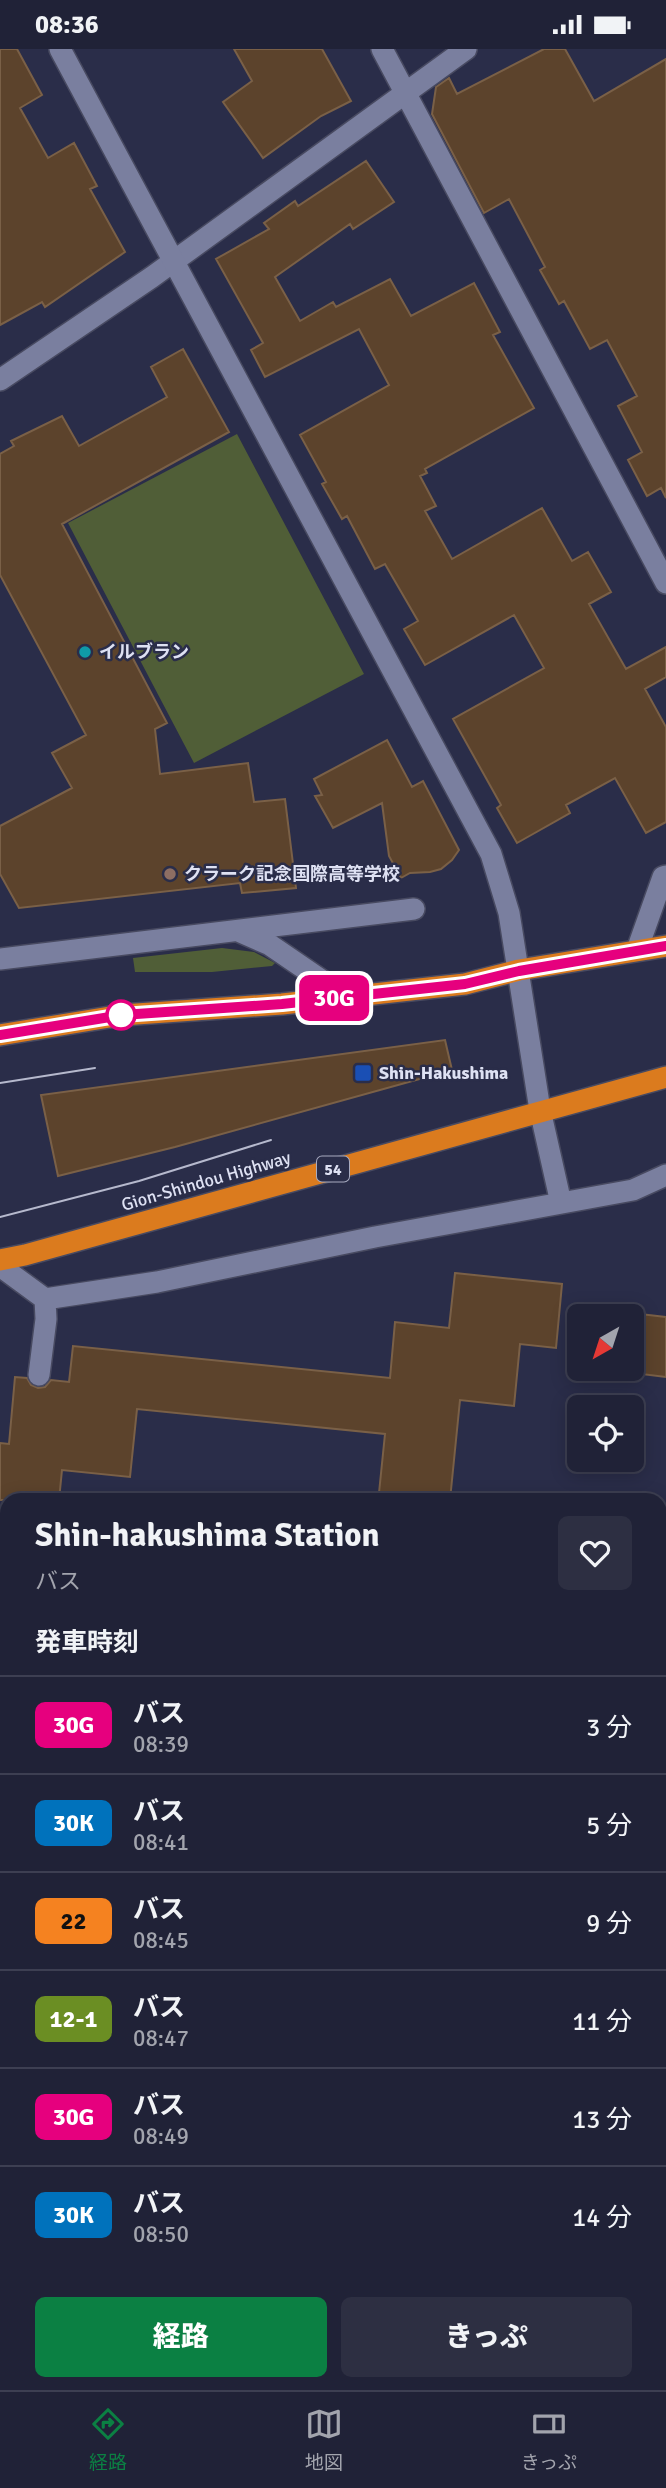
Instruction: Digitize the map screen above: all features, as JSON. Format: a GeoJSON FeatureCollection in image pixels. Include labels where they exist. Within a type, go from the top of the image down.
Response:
{"type":"FeatureCollection","features":[{"type":"Feature","properties":{"kind":"highway"},"geometry":{"type":"LineString","coordinates":[[0,1035],[122,1015],[282,1004],[465,984],[519,971],[666,946]]}},
{"type":"Feature","properties":{"kind":"highway","name":"Gion-Shindou Highway"},"geometry":{"type":"LineString","coordinates":[[0,1260],[38,1252],[666,1077]]}},
{"type":"Feature","properties":{"kind":"street"},"geometry":{"type":"LineString","coordinates":[[60,49],[491,854],[509,913],[540,1110],[561,1203]]}},
{"type":"Feature","properties":{"kind":"street"},"geometry":{"type":"LineString","coordinates":[[382,49],[666,583]]}},
{"type":"Feature","properties":{"kind":"street"},"geometry":{"type":"LineString","coordinates":[[0,380],[173,261],[466,49]]}},
{"type":"Feature","properties":{"kind":"street"},"geometry":{"type":"LineString","coordinates":[[637,950],[663,877],[666,876]]}},
{"type":"Feature","properties":{"kind":"street"},"geometry":{"type":"LineString","coordinates":[[0,959],[414,909]]}},
{"type":"Feature","properties":{"kind":"street"},"geometry":{"type":"LineString","coordinates":[[236,930],[270,945],[346,997]]}},
{"type":"Feature","properties":{"kind":"street"},"geometry":{"type":"LineString","coordinates":[[0,1266],[45,1299],[157,1282],[375,1237],[633,1190],[666,1175]]}},
{"type":"Feature","properties":{"kind":"street"},"geometry":{"type":"LineString","coordinates":[[39,1375],[46,1319],[45,1299]]}},
{"type":"Feature","properties":{"kind":"green space"},"geometry":{"type":"Polygon","coordinates":[[[237,434],[364,674],[194,763],[68,523],[237,434]]]}},
{"type":"Feature","properties":{"kind":"green space"},"geometry":{"type":"Polygon","coordinates":[[[222,948],[254,952],[275,963],[272,966],[212,972],[135,972],[133,958],[222,948]]]}},
{"type":"Feature","properties":{"kind":"building"},"geometry":{"type":"Polygon","coordinates":[[[0,49],[17,49],[42,95],[20,108],[48,158],[74,143],[97,186],[90,189],[125,252],[45,307],[42,302],[0,325],[0,49]]]}},
{"type":"Feature","properties":{"kind":"building"},"geometry":{"type":"Polygon","coordinates":[[[234,49],[322,49],[351,101],[321,116],[263,158],[223,102],[252,81],[234,49]]]}},
{"type":"Feature","properties":{"kind":"building"},"geometry":{"type":"Polygon","coordinates":[[[544,49],[565,49],[594,101],[666,59],[666,498],[661,488],[647,496],[628,460],[642,452],[618,406],[637,396],[607,340],[590,349],[564,301],[559,304],[540,270],[545,267],[509,199],[484,213],[432,114],[436,87],[449,78],[457,94],[544,49]]]}},
{"type":"Feature","properties":{"kind":"building"},"geometry":{"type":"Polygon","coordinates":[[[366,161],[394,202],[353,229],[350,224],[275,277],[300,321],[333,302],[336,307],[390,279],[411,316],[474,283],[500,332],[493,335],[534,408],[425,469],[427,473],[420,476],[436,506],[425,511],[452,559],[542,508],[572,561],[588,552],[611,592],[589,604],[626,669],[666,647],[666,677],[645,689],[666,727],[666,822],[646,833],[615,778],[566,805],[570,813],[517,843],[497,808],[501,805],[453,719],[544,668],[514,615],[425,665],[404,629],[418,621],[385,564],[375,569],[347,516],[342,519],[322,484],[326,482],[300,435],[389,385],[359,329],[265,377],[251,350],[263,343],[216,259],[269,229],[264,223],[295,201],[298,206],[366,161]]]}},
{"type":"Feature","properties":{"kind":"building","name":"イルブラン"},"geometry":{"type":"Polygon","coordinates":[[[183,349],[229,432],[62,524],[167,723],[155,729],[160,774],[248,763],[254,802],[285,799],[296,888],[242,893],[240,883],[19,908],[0,874],[0,826],[72,788],[52,753],[86,735],[0,575],[0,454],[14,446],[11,441],[62,416],[79,446],[167,397],[151,367],[183,349]]]}},
{"type":"Feature","properties":{"kind":"building"},"geometry":{"type":"Polygon","coordinates":[[[387,740],[412,787],[423,781],[459,850],[441,869],[410,873],[401,878],[389,856],[382,803],[333,828],[315,796],[322,795],[314,779],[387,740]]]}},
{"type":"Feature","properties":{"kind":"building","name":"Shin-Hakushima"},"geometry":{"type":"Polygon","coordinates":[[[445,1040],[452,1070],[175,1147],[58,1176],[41,1095],[445,1040]]]}},
{"type":"Feature","properties":{"kind":"building"},"geometry":{"type":"Polygon","coordinates":[[[455,1273],[562,1284],[556,1348],[520,1344],[514,1406],[460,1400],[451,1493],[379,1493],[385,1434],[137,1409],[130,1477],[62,1470],[60,1493],[0,1493],[0,1443],[9,1444],[15,1377],[27,1378],[31,1385],[38,1388],[45,1387],[51,1380],[69,1382],[73,1346],[390,1378],[395,1322],[449,1328],[455,1273]]]}},
{"type":"Feature","properties":{"kind":"building"},"geometry":{"type":"Polygon","coordinates":[[[644,1314],[666,1317],[666,1377],[644,1374],[644,1314]]]}},
{"type":"Feature","properties":{"kind":"tram line"},"geometry":{"type":"LineString","coordinates":[[0,1083],[95,1068]]}},
{"type":"Feature","properties":{"kind":"tram line"},"geometry":{"type":"LineString","coordinates":[[0,1217],[139,1181],[271,1140]]}},
{"type":"Feature","properties":{"kind":"bus line","name":"30G"},"geometry":{"type":"LineString","coordinates":[[0,1035],[122,1015],[282,1004],[465,984],[519,971],[666,946]]}},
{"type":"Feature","properties":{"kind":"place","name":"イルブラン"},"geometry":{"type":"Point","coordinates":[85,652]}},
{"type":"Feature","properties":{"kind":"place","name":"クラーク記念国際高等学校"},"geometry":{"type":"Point","coordinates":[170,874]}},
{"type":"Feature","properties":{"kind":"place","name":"Shin-Hakushima"},"geometry":{"type":"Point","coordinates":[363,1073]}}]}
